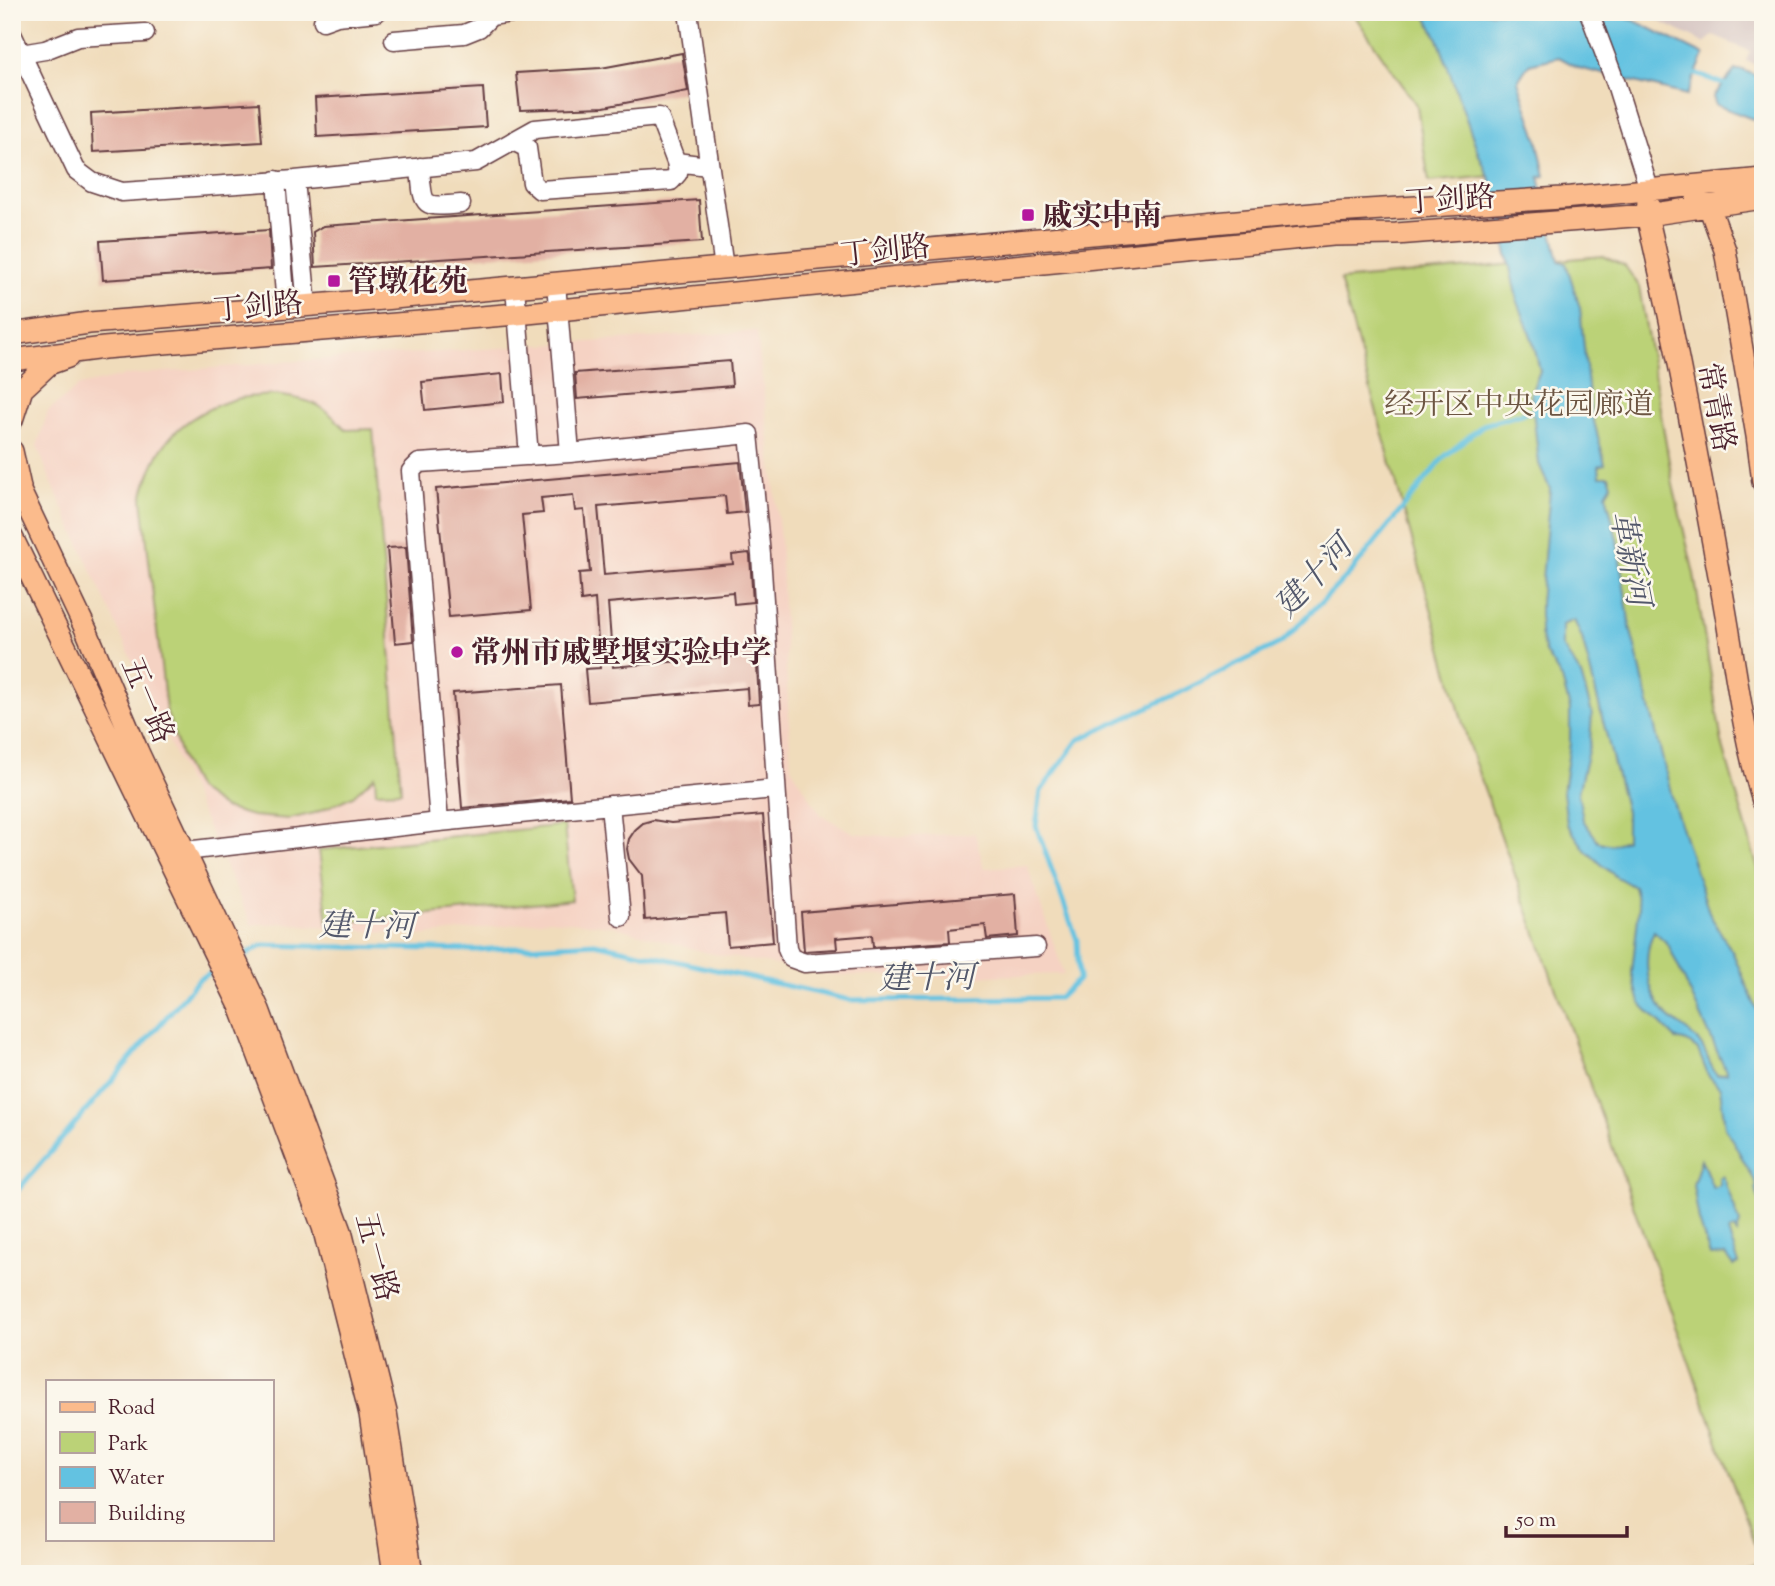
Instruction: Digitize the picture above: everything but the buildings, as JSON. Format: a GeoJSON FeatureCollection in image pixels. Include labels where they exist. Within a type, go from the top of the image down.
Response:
{"type":"FeatureCollection","features":[{"type":"Feature","properties":{"kind":"main road","name":"丁剑路"},"geometry":{"type":"LineString","coordinates":[[12,334],[63,326],[556,284],[1334,212],[1562,198],[1763,179]]}},
{"type":"Feature","properties":{"kind":"main road"},"geometry":{"type":"LineString","coordinates":[[1649,188],[1709,206]]}},
{"type":"Feature","properties":{"kind":"main road","name":"常青路"},"geometry":{"type":"LineString","coordinates":[[1649,188],[1647,215],[1711,532],[1750,759],[1763,801]]}},
{"type":"Feature","properties":{"kind":"main road","name":"丁剑路"},"geometry":{"type":"LineString","coordinates":[[12,360],[92,349],[517,314],[1333,235],[1396,234],[1647,215],[1763,198]]}},
{"type":"Feature","properties":{"kind":"main road","name":"常青路"},"geometry":{"type":"LineString","coordinates":[[1709,206],[1725,250],[1763,482]]}},
{"type":"Feature","properties":{"kind":"main road"},"geometry":{"type":"LineString","coordinates":[[12,324],[63,326]]}},
{"type":"Feature","properties":{"kind":"main road"},"geometry":{"type":"LineString","coordinates":[[12,420],[22,389],[49,364],[92,349]]}},
{"type":"Feature","properties":{"kind":"main road","name":"五一路"},"geometry":{"type":"LineString","coordinates":[[12,451],[17,483],[185,851],[224,953]]}},
{"type":"Feature","properties":{"kind":"main road","name":"五一路"},"geometry":{"type":"LineString","coordinates":[[12,537],[224,953]]}},
{"type":"Feature","properties":{"kind":"main road"},"geometry":{"type":"LineString","coordinates":[[224,953],[233,973]]}},
{"type":"Feature","properties":{"kind":"main road","name":"五一路"},"geometry":{"type":"LineString","coordinates":[[233,973],[240,1006],[323,1227],[370,1414],[394,1574]]}},
{"type":"Feature","properties":{"kind":"main road","name":"五一路"},"geometry":{"type":"LineString","coordinates":[[233,973],[259,1010],[341,1231],[386,1412],[412,1574]]}},
{"type":"Feature","properties":{"kind":"street"},"geometry":{"type":"LineString","coordinates":[[323,21],[337,16],[377,12]]}},
{"type":"Feature","properties":{"kind":"street"},"geometry":{"type":"LineString","coordinates":[[394,40],[464,34],[479,28],[488,14],[518,12]]}},
{"type":"Feature","properties":{"kind":"street"},"geometry":{"type":"LineString","coordinates":[[688,12],[724,268]]}},
{"type":"Feature","properties":{"kind":"street","name":"常青路"},"geometry":{"type":"LineString","coordinates":[[1589,12],[1616,84],[1649,188]]}},
{"type":"Feature","properties":{"kind":"street"},"geometry":{"type":"LineString","coordinates":[[21,54],[46,50],[78,37],[145,33]]}},
{"type":"Feature","properties":{"kind":"street"},"geometry":{"type":"LineString","coordinates":[[12,34],[76,170],[92,182],[122,192],[295,180],[476,162],[513,141],[535,129],[659,117],[678,173],[671,181],[540,190],[532,183],[527,148],[513,141]]}},
{"type":"Feature","properties":{"kind":"street"},"geometry":{"type":"LineString","coordinates":[[676,162],[708,166]]}},
{"type":"Feature","properties":{"kind":"street"},"geometry":{"type":"LineString","coordinates":[[421,167],[422,195],[425,202],[432,207],[461,204]]}},
{"type":"Feature","properties":{"kind":"street"},"geometry":{"type":"LineString","coordinates":[[276,180],[297,306]]}},
{"type":"Feature","properties":{"kind":"street"},"geometry":{"type":"LineString","coordinates":[[295,180],[297,306]]}},
{"type":"Feature","properties":{"kind":"street"},"geometry":{"type":"LineString","coordinates":[[556,284],[570,453]]}},
{"type":"Feature","properties":{"kind":"street"},"geometry":{"type":"LineString","coordinates":[[514,287],[529,456]]}},
{"type":"Feature","properties":{"kind":"street"},"geometry":{"type":"LineString","coordinates":[[439,822],[411,471],[419,463],[570,453],[749,434],[761,555],[787,949],[791,958],[805,962],[1036,947]]}},
{"type":"Feature","properties":{"kind":"street"},"geometry":{"type":"LineString","coordinates":[[185,851],[439,822],[775,789]]}},
{"type":"Feature","properties":{"kind":"street"},"geometry":{"type":"LineString","coordinates":[[610,805],[621,917]]}},
{"type":"Feature","properties":{"kind":"shaded area"},"geometry":{"type":"Polygon","coordinates":[[[1640,12],[1763,12],[1763,68],[1746,61],[1750,51],[1713,36],[1704,43],[1640,12]]]}},
{"type":"Feature","properties":{"kind":"shaded area","name":"常州市戚墅堰实验中学"},"geometry":{"type":"Polygon","coordinates":[[[757,331],[780,538],[791,767],[821,815],[854,833],[895,837],[975,833],[984,868],[1027,865],[1064,974],[942,977],[833,975],[708,953],[612,926],[549,920],[418,936],[283,923],[252,925],[50,479],[37,446],[48,411],[79,386],[128,375],[283,362],[757,331]]]}},
{"type":"Feature","properties":{"kind":"green space"},"geometry":{"type":"Polygon","coordinates":[[[1352,12],[1463,12],[1513,174],[1429,182],[1417,106],[1352,12]]]}},
{"type":"Feature","properties":{"kind":"green space","name":"经开区中央花园廊道"},"geometry":{"type":"Polygon","coordinates":[[[1602,256],[1625,266],[1639,286],[1673,485],[1694,574],[1722,743],[1763,887],[1763,1574],[1710,1574],[1761,1563],[1470,749],[1340,280],[1602,256]]]}},
{"type":"Feature","properties":{"kind":"green space"},"geometry":{"type":"Polygon","coordinates":[[[275,395],[315,404],[329,413],[346,430],[373,429],[401,791],[376,792],[375,776],[353,796],[315,813],[289,819],[252,816],[224,808],[197,789],[183,762],[166,710],[142,499],[147,480],[162,449],[183,425],[197,415],[232,400],[275,395]]]}},
{"type":"Feature","properties":{"kind":"green space"},"geometry":{"type":"Polygon","coordinates":[[[564,825],[572,900],[328,924],[319,850],[564,825]]]}},
{"type":"Feature","properties":{"kind":"water"},"geometry":{"type":"Polygon","coordinates":[[[1424,12],[1617,12],[1704,55],[1687,95],[1579,68],[1559,57],[1529,64],[1518,81],[1537,138],[1545,176],[1539,177],[1559,261],[1566,263],[1580,308],[1590,406],[1605,464],[1599,466],[1600,476],[1609,476],[1612,484],[1606,494],[1617,539],[1630,627],[1674,805],[1710,915],[1733,953],[1763,1024],[1763,1208],[1755,1189],[1757,1185],[1725,1127],[1720,1088],[1708,1075],[1698,1050],[1687,1042],[1676,1039],[1640,1003],[1632,973],[1639,907],[1634,887],[1615,876],[1586,851],[1567,824],[1563,792],[1570,743],[1570,709],[1562,679],[1545,652],[1540,633],[1550,489],[1539,464],[1531,393],[1540,371],[1533,342],[1517,299],[1490,179],[1438,39],[1424,12]],[[1574,620],[1562,625],[1562,646],[1581,675],[1592,713],[1590,742],[1578,793],[1583,820],[1599,842],[1612,845],[1626,840],[1626,812],[1582,638],[1574,620]],[[1654,931],[1647,963],[1654,995],[1665,1013],[1699,1041],[1717,1075],[1727,1073],[1668,944],[1654,931]]]}},
{"type":"Feature","properties":{"kind":"water"},"geometry":{"type":"Polygon","coordinates":[[[1735,70],[1743,70],[1763,79],[1763,123],[1716,105],[1713,97],[1735,70]]]}},
{"type":"Feature","properties":{"kind":"water"},"geometry":{"type":"Polygon","coordinates":[[[1701,1159],[1713,1188],[1720,1185],[1719,1178],[1723,1176],[1740,1223],[1737,1234],[1734,1229],[1728,1232],[1739,1264],[1733,1266],[1725,1255],[1710,1256],[1699,1221],[1693,1185],[1701,1159]]]}},
{"type":"Feature","properties":{"kind":"waterway"},"geometry":{"type":"LineString","coordinates":[[1690,72],[1730,86]]}},
{"type":"Feature","properties":{"kind":"waterway","name":"建十河"},"geometry":{"type":"LineString","coordinates":[[241,957],[263,945],[474,950],[595,943],[850,1000],[1059,998],[1079,979],[1077,940],[1036,826],[1041,791],[1078,740],[1282,642],[1352,571],[1444,457],[1483,425],[1539,409]]}},
{"type":"Feature","properties":{"kind":"waterway","name":"建十河"},"geometry":{"type":"LineString","coordinates":[[12,1197],[199,979],[217,970]]}},
{"type":"Feature","properties":{"kind":"place","name":"戚实中南"},"geometry":{"type":"Point","coordinates":[1028,215]}},
{"type":"Feature","properties":{"kind":"place","name":"管墩花苑"},"geometry":{"type":"Point","coordinates":[334,281]}},
{"type":"Feature","properties":{"kind":"place","name":"常州市戚墅堰实验中学"},"geometry":{"type":"Point","coordinates":[457,652]}},
{"type":"Feature","properties":{"kind":"water label","name":"革新河"},"geometry":{"type":"Point","coordinates":[1631,558]}}]}
